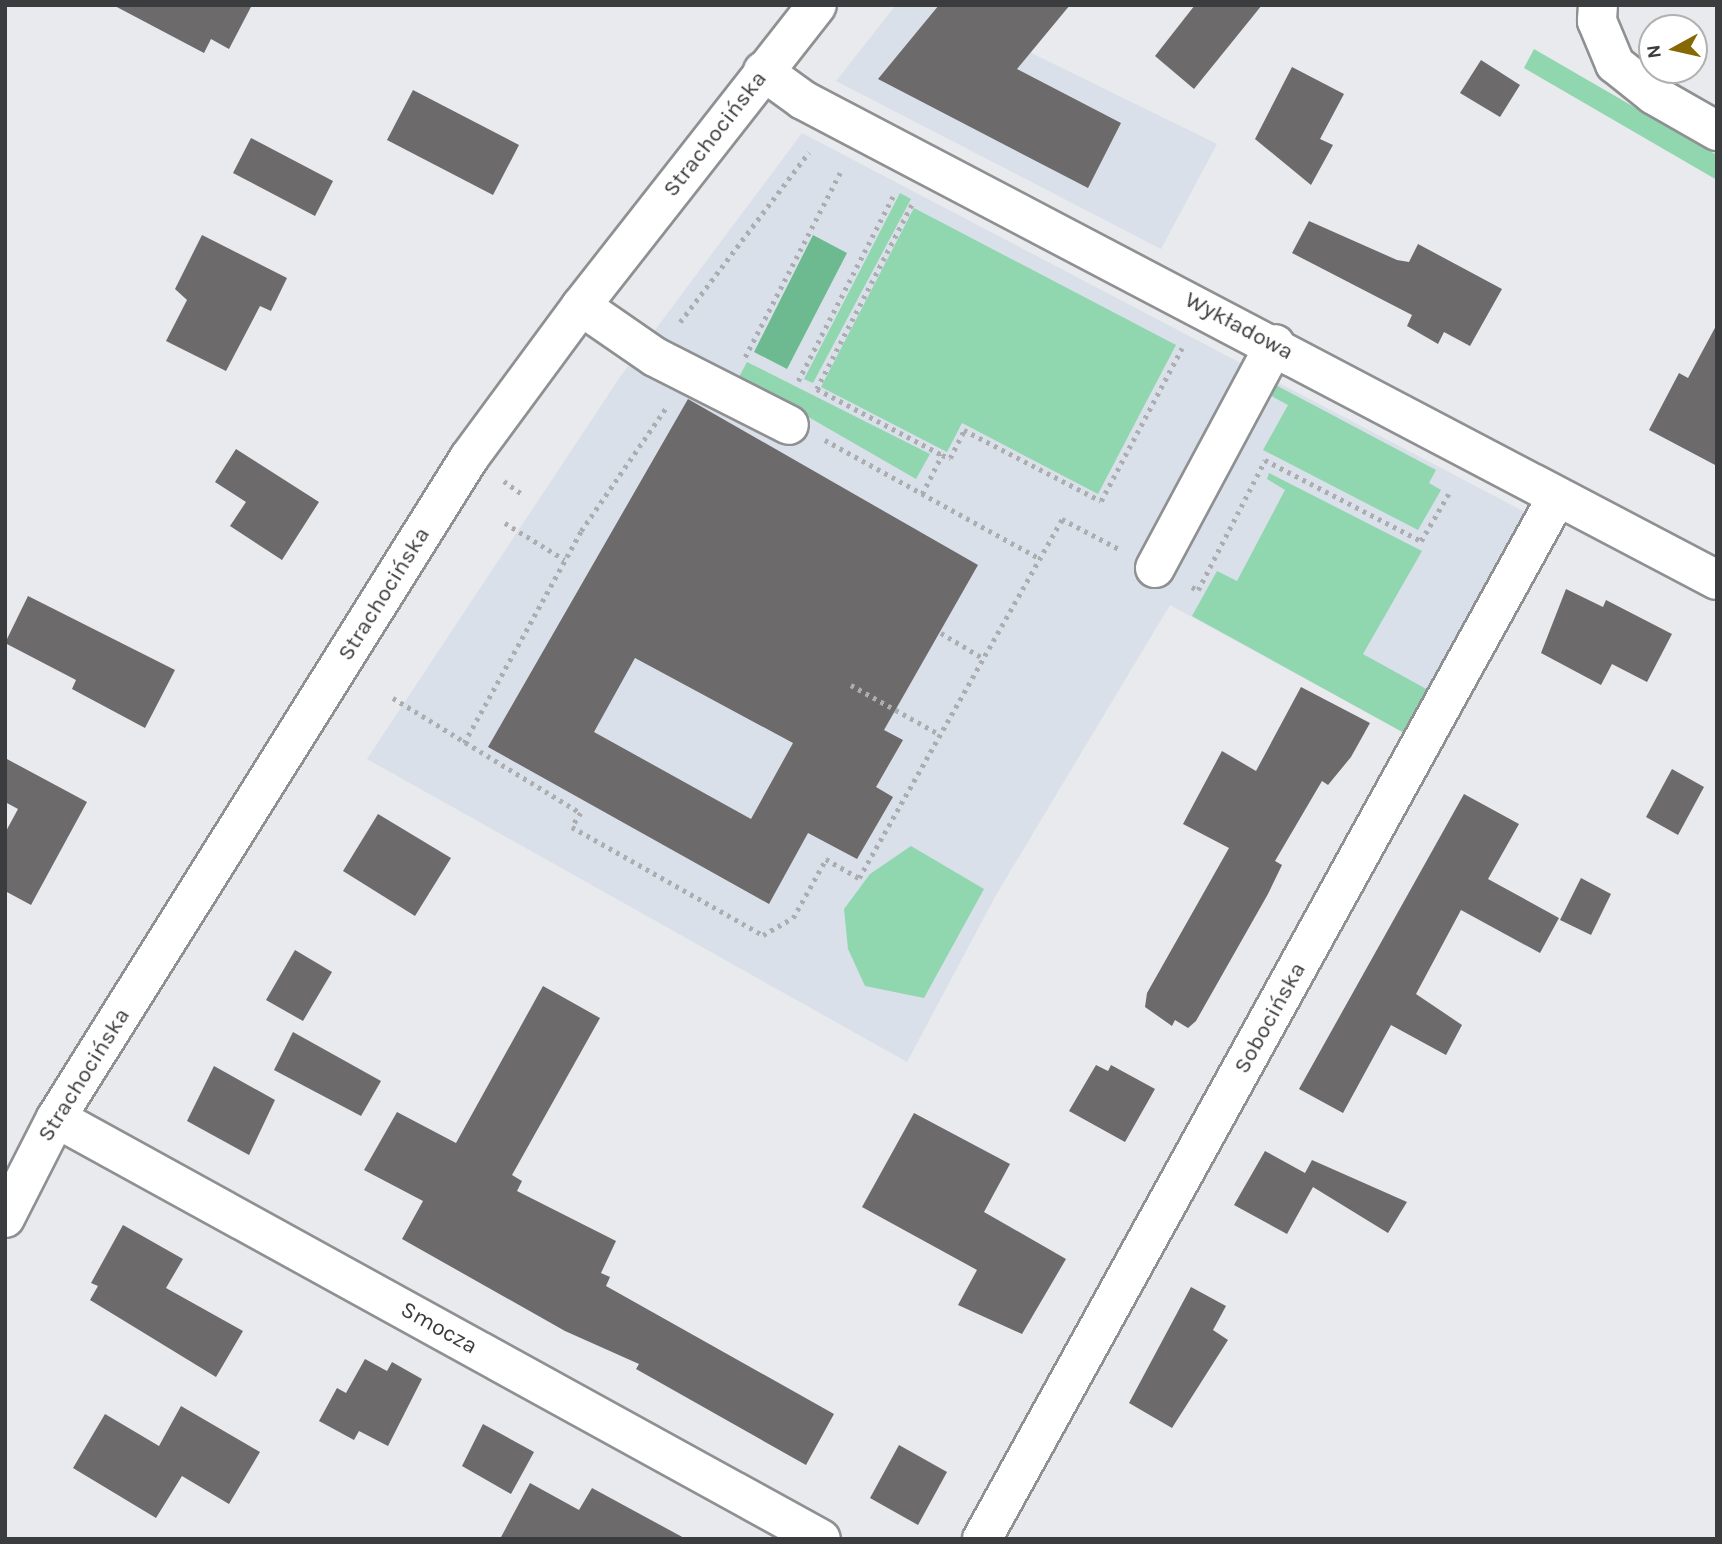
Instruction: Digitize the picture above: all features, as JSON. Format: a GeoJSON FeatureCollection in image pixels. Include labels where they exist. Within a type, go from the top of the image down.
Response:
{"type":"FeatureCollection","features":[{"type":"Feature","properties":{"kind":"street","name":"Strachocińska"},"geometry":{"type":"LineString","coordinates":[[5,1219],[56,1118],[464,466],[580,306],[817,5]]}},
{"type":"Feature","properties":{"kind":"street"},"geometry":{"type":"LineString","coordinates":[[1598,5],[1597,21],[1615,64],[1654,95],[1717,131]]}},
{"type":"Feature","properties":{"kind":"street","name":"Wykładowa"},"geometry":{"type":"LineString","coordinates":[[763,71],[803,100],[1275,344],[1557,497],[1717,580]]}},
{"type":"Feature","properties":{"kind":"street"},"geometry":{"type":"LineString","coordinates":[[580,306],[671,365],[789,425]]}},
{"type":"Feature","properties":{"kind":"street"},"geometry":{"type":"LineString","coordinates":[[1155,568],[1275,344]]}},
{"type":"Feature","properties":{"kind":"street","name":"Sobocińska"},"geometry":{"type":"LineString","coordinates":[[982,1539],[1557,497]]}},
{"type":"Feature","properties":{"kind":"street","name":"Smocza"},"geometry":{"type":"LineString","coordinates":[[56,1118],[821,1539]]}},
{"type":"Feature","properties":{"kind":"path"},"geometry":{"type":"LineString","coordinates":[[464,743],[671,365],[808,151],[819,157]]}},
{"type":"Feature","properties":{"kind":"path"},"geometry":{"type":"LineString","coordinates":[[831,162],[850,169]]}},
{"type":"Feature","properties":{"kind":"path"},"geometry":{"type":"LineString","coordinates":[[727,392],[843,168]]}},
{"type":"Feature","properties":{"kind":"path"},"geometry":{"type":"LineString","coordinates":[[884,186],[896,192]]}},
{"type":"Feature","properties":{"kind":"path"},"geometry":{"type":"LineString","coordinates":[[787,377],[797,382],[899,186]]}},
{"type":"Feature","properties":{"kind":"path"},"geometry":{"type":"LineString","coordinates":[[924,210],[913,204],[817,389],[943,455],[950,458],[964,430],[1101,501],[1184,345],[1172,339]]}},
{"type":"Feature","properties":{"kind":"path"},"geometry":{"type":"LineString","coordinates":[[746,355],[756,360]]}},
{"type":"Feature","properties":{"kind":"path"},"geometry":{"type":"LineString","coordinates":[[789,425],[796,424],[1039,558]]}},
{"type":"Feature","properties":{"kind":"path"},"geometry":{"type":"LineString","coordinates":[[922,494],[943,455]]}},
{"type":"Feature","properties":{"kind":"path"},"geometry":{"type":"LineString","coordinates":[[505,523],[565,559]]}},
{"type":"Feature","properties":{"kind":"path"},"geometry":{"type":"LineString","coordinates":[[941,633],[981,657]]}},
{"type":"Feature","properties":{"kind":"path"},"geometry":{"type":"LineString","coordinates":[[851,685],[939,734]]}},
{"type":"Feature","properties":{"kind":"path"},"geometry":{"type":"LineString","coordinates":[[393,698],[581,813],[572,827],[762,935],[793,918],[826,859],[859,878]]}},
{"type":"Feature","properties":{"kind":"shaded area"},"geometry":{"type":"Polygon","coordinates":[[[896,5],[933,5],[1217,144],[1161,249],[836,81],[896,5]]]}},
{"type":"Feature","properties":{"kind":"shaded area"},"geometry":{"type":"Polygon","coordinates":[[[802,133],[1525,512],[1406,734],[1170,605],[996,895],[907,1062],[367,759],[620,377],[802,133]]]}},
{"type":"Feature","properties":{"kind":"green space"},"geometry":{"type":"Polygon","coordinates":[[[1534,49],[1717,155],[1717,180],[1524,68],[1534,49]]]}},
{"type":"Feature","properties":{"kind":"green space"},"geometry":{"type":"Polygon","coordinates":[[[900,193],[911,199],[813,383],[804,379],[900,193]]]}},
{"type":"Feature","properties":{"kind":"green space"},"geometry":{"type":"Polygon","coordinates":[[[914,208],[1176,345],[1098,494],[962,423],[947,452],[821,387],[914,208]]]}},
{"type":"Feature","properties":{"kind":"green space"},"geometry":{"type":"Polygon","coordinates":[[[813,235],[847,253],[787,369],[754,352],[813,235]]]}},
{"type":"Feature","properties":{"kind":"green space"},"geometry":{"type":"Polygon","coordinates":[[[747,362],[930,454],[916,479],[739,377],[747,362]]]}},
{"type":"Feature","properties":{"kind":"green space"},"geometry":{"type":"Polygon","coordinates":[[[1272,383],[1436,470],[1429,483],[1441,490],[1418,530],[1263,450],[1288,405],[1266,393],[1272,383]]]}},
{"type":"Feature","properties":{"kind":"green space"},"geometry":{"type":"Polygon","coordinates":[[[1269,473],[1422,551],[1363,654],[1428,690],[1406,734],[1192,616],[1217,571],[1237,581],[1285,490],[1267,479],[1269,473]]]}},
{"type":"Feature","properties":{"kind":"green space"},"geometry":{"type":"Polygon","coordinates":[[[911,846],[984,889],[924,998],[865,986],[848,949],[844,909],[870,874],[911,846]]]}},
{"type":"Feature","properties":{"kind":"building"},"geometry":{"type":"Polygon","coordinates":[[[113,5],[252,5],[229,49],[211,39],[204,53],[113,5]]]}},
{"type":"Feature","properties":{"kind":"building"},"geometry":{"type":"Polygon","coordinates":[[[939,5],[1070,5],[1017,69],[1121,123],[1088,188],[878,79],[939,5]]]}},
{"type":"Feature","properties":{"kind":"building"},"geometry":{"type":"Polygon","coordinates":[[[1195,5],[1262,5],[1194,89],[1155,56],[1195,5]]]}},
{"type":"Feature","properties":{"kind":"building"},"geometry":{"type":"Polygon","coordinates":[[[1481,60],[1520,85],[1500,117],[1460,93],[1481,60]]]}},
{"type":"Feature","properties":{"kind":"building"},"geometry":{"type":"Polygon","coordinates":[[[1292,67],[1344,94],[1320,139],[1333,145],[1311,185],[1255,139],[1292,67]]]}},
{"type":"Feature","properties":{"kind":"building"},"geometry":{"type":"Polygon","coordinates":[[[413,90],[519,145],[493,195],[387,140],[413,90]]]}},
{"type":"Feature","properties":{"kind":"building"},"geometry":{"type":"Polygon","coordinates":[[[251,138],[333,181],[315,216],[233,173],[251,138]]]}},
{"type":"Feature","properties":{"kind":"building"},"geometry":{"type":"Polygon","coordinates":[[[1309,221],[1397,260],[1409,262],[1418,244],[1502,289],[1470,346],[1444,332],[1438,344],[1407,326],[1412,315],[1292,253],[1309,221]]]}},
{"type":"Feature","properties":{"kind":"building"},"geometry":{"type":"Polygon","coordinates":[[[202,235],[287,278],[271,311],[260,306],[226,371],[166,341],[187,300],[175,289],[202,235]]]}},
{"type":"Feature","properties":{"kind":"building"},"geometry":{"type":"Polygon","coordinates":[[[1717,324],[1717,466],[1649,430],[1679,373],[1688,378],[1717,324]]]}},
{"type":"Feature","properties":{"kind":"building"},"geometry":{"type":"Polygon","coordinates":[[[688,399],[978,565],[884,730],[903,740],[876,787],[893,797],[857,859],[808,833],[769,904],[488,747],[688,399]],[[635,658],[594,732],[751,819],[793,743],[635,658]]]}},
{"type":"Feature","properties":{"kind":"building"},"geometry":{"type":"Polygon","coordinates":[[[236,449],[319,502],[282,560],[230,526],[246,502],[215,482],[236,449]]]}},
{"type":"Feature","properties":{"kind":"building"},"geometry":{"type":"Polygon","coordinates":[[[1566,589],[1603,607],[1606,600],[1672,634],[1647,682],[1612,664],[1601,685],[1541,653],[1566,589]]]}},
{"type":"Feature","properties":{"kind":"building"},"geometry":{"type":"Polygon","coordinates":[[[28,596],[175,670],[145,728],[72,689],[76,680],[5,643],[28,596]]]}},
{"type":"Feature","properties":{"kind":"building"},"geometry":{"type":"Polygon","coordinates":[[[1301,687],[1370,723],[1351,757],[1328,785],[1322,781],[1275,861],[1282,865],[1268,894],[1196,1021],[1188,1028],[1175,1020],[1172,1026],[1145,1007],[1147,993],[1229,848],[1183,824],[1222,751],[1256,771],[1301,687]]]}},
{"type":"Feature","properties":{"kind":"building"},"geometry":{"type":"Polygon","coordinates":[[[5,758],[87,802],[31,905],[5,891],[5,833],[18,809],[5,802],[5,758]]]}},
{"type":"Feature","properties":{"kind":"building"},"geometry":{"type":"Polygon","coordinates":[[[1672,769],[1704,787],[1678,835],[1646,817],[1672,769]]]}},
{"type":"Feature","properties":{"kind":"building"},"geometry":{"type":"Polygon","coordinates":[[[1464,794],[1519,824],[1488,879],[1559,918],[1540,953],[1461,910],[1416,994],[1462,1025],[1446,1055],[1391,1025],[1343,1113],[1299,1089],[1464,794]]]}},
{"type":"Feature","properties":{"kind":"building"},"geometry":{"type":"Polygon","coordinates":[[[378,814],[451,858],[415,916],[343,871],[378,814]]]}},
{"type":"Feature","properties":{"kind":"building"},"geometry":{"type":"Polygon","coordinates":[[[1581,878],[1611,894],[1591,935],[1560,920],[1581,878]]]}},
{"type":"Feature","properties":{"kind":"building"},"geometry":{"type":"Polygon","coordinates":[[[295,950],[332,972],[303,1021],[266,1000],[295,950]]]}},
{"type":"Feature","properties":{"kind":"building"},"geometry":{"type":"Polygon","coordinates":[[[543,986],[600,1018],[512,1175],[522,1181],[517,1191],[616,1241],[601,1273],[610,1277],[606,1286],[834,1414],[806,1465],[636,1369],[639,1364],[565,1331],[402,1239],[423,1201],[364,1170],[397,1112],[456,1143],[543,986]]]}},
{"type":"Feature","properties":{"kind":"building"},"geometry":{"type":"Polygon","coordinates":[[[293,1032],[381,1081],[361,1116],[274,1070],[293,1032]]]}},
{"type":"Feature","properties":{"kind":"building"},"geometry":{"type":"Polygon","coordinates":[[[1096,1065],[1108,1071],[1111,1065],[1155,1089],[1125,1142],[1069,1111],[1096,1065]]]}},
{"type":"Feature","properties":{"kind":"building"},"geometry":{"type":"Polygon","coordinates":[[[214,1066],[275,1100],[249,1155],[187,1121],[214,1066]]]}},
{"type":"Feature","properties":{"kind":"building"},"geometry":{"type":"Polygon","coordinates":[[[914,1113],[1010,1164],[984,1212],[1066,1259],[1022,1334],[958,1305],[977,1270],[862,1207],[914,1113]]]}},
{"type":"Feature","properties":{"kind":"building"},"geometry":{"type":"Polygon","coordinates":[[[1265,1151],[1305,1173],[1312,1160],[1407,1202],[1388,1233],[1313,1187],[1287,1234],[1234,1205],[1265,1151]]]}},
{"type":"Feature","properties":{"kind":"building"},"geometry":{"type":"Polygon","coordinates":[[[123,1225],[183,1259],[166,1288],[243,1331],[216,1377],[90,1300],[98,1286],[91,1283],[123,1225]]]}},
{"type":"Feature","properties":{"kind":"building"},"geometry":{"type":"Polygon","coordinates":[[[1191,1287],[1226,1306],[1213,1330],[1228,1340],[1172,1428],[1129,1403],[1191,1287]]]}},
{"type":"Feature","properties":{"kind":"building"},"geometry":{"type":"Polygon","coordinates":[[[365,1359],[387,1371],[392,1362],[422,1379],[388,1446],[359,1431],[354,1440],[319,1421],[337,1388],[346,1393],[365,1359]]]}},
{"type":"Feature","properties":{"kind":"building"},"geometry":{"type":"Polygon","coordinates":[[[181,1406],[260,1452],[229,1504],[182,1476],[156,1518],[73,1468],[105,1414],[159,1446],[181,1406]]]}},
{"type":"Feature","properties":{"kind":"building"},"geometry":{"type":"Polygon","coordinates":[[[483,1424],[534,1452],[511,1494],[462,1466],[483,1424]]]}},
{"type":"Feature","properties":{"kind":"building"},"geometry":{"type":"Polygon","coordinates":[[[899,1445],[947,1472],[918,1525],[870,1498],[899,1445]]]}},
{"type":"Feature","properties":{"kind":"building"},"geometry":{"type":"Polygon","coordinates":[[[530,1483],[579,1510],[592,1488],[686,1539],[500,1539],[530,1483]]]}}]}
